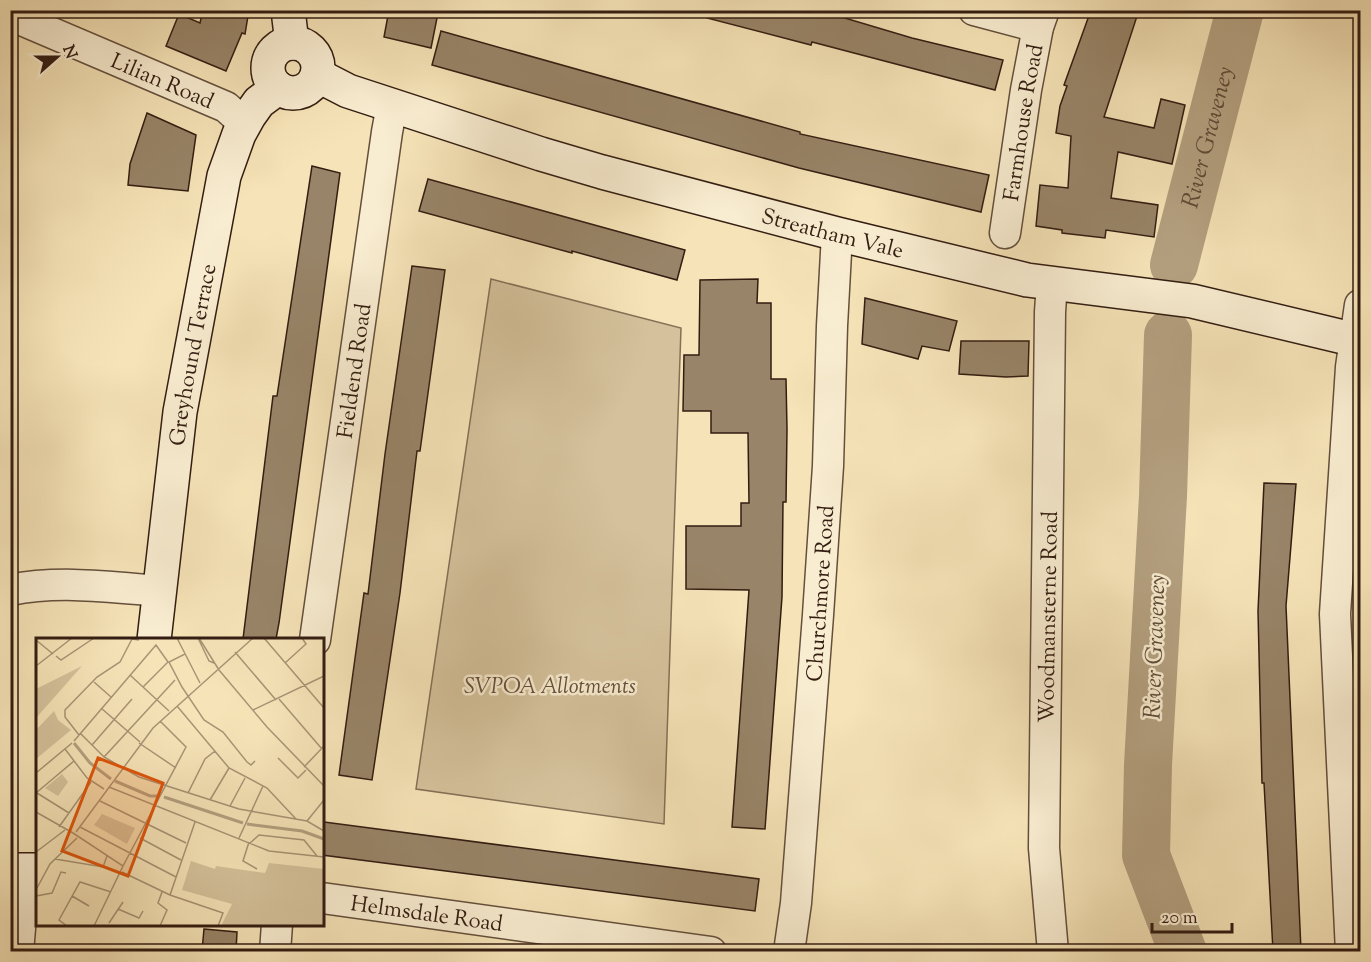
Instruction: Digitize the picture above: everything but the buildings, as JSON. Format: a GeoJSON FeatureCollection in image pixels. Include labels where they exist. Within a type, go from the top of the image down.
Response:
{"type":"FeatureCollection","features":[{"type":"Feature","properties":{"kind":"main road"},"geometry":{"type":"LineString","coordinates":[[288,10],[292,43]]}},
{"type":"Feature","properties":{"kind":"main road"},"geometry":{"type":"LineString","coordinates":[[292,43],[301,44],[310,49],[316,56],[318,66],[313,84],[296,93],[278,88],[269,75],[269,61],[278,48],[292,43]]}},
{"type":"Feature","properties":{"kind":"main road","name":"Streatham Vale"},"geometry":{"type":"LineString","coordinates":[[317,75],[343,89],[497,140],[602,172],[837,234],[1005,275],[1192,301],[1358,340]]}},
{"type":"Feature","properties":{"kind":"main road","name":"Greyhound Terrace"},"geometry":{"type":"LineString","coordinates":[[154,638],[177,430],[224,176],[245,124],[259,102],[278,88]]}},
{"type":"Feature","properties":{"kind":"street"},"geometry":{"type":"LineString","coordinates":[[974,10],[1041,19]]}},
{"type":"Feature","properties":{"kind":"street","name":"Lilian Road"},"geometry":{"type":"LineString","coordinates":[[10,15],[226,107],[245,124]]}},
{"type":"Feature","properties":{"kind":"street","name":"Farmhouse Road"},"geometry":{"type":"LineString","coordinates":[[1005,233],[1026,90],[1041,19]]}},
{"type":"Feature","properties":{"kind":"street","name":"Fieldend Road"},"geometry":{"type":"LineString","coordinates":[[315,638],[392,105]]}},
{"type":"Feature","properties":{"kind":"street","name":"Churchmore Road"},"geometry":{"type":"LineString","coordinates":[[789,951],[796,903],[828,466],[837,234]]}},
{"type":"Feature","properties":{"kind":"street","name":"Woodmansterne Road"},"geometry":{"type":"LineString","coordinates":[[1052,283],[1044,848],[1053,951]]}},
{"type":"Feature","properties":{"kind":"street"},"geometry":{"type":"LineString","coordinates":[[1351,951],[1335,614],[1342,479],[1360,305]]}},
{"type":"Feature","properties":{"kind":"street"},"geometry":{"type":"LineString","coordinates":[[10,590],[63,585],[159,591]]}},
{"type":"Feature","properties":{"kind":"street"},"geometry":{"type":"LineString","coordinates":[[18,951],[24,870]]}},
{"type":"Feature","properties":{"kind":"street","name":"Helmsdale Road"},"geometry":{"type":"LineString","coordinates":[[324,898],[546,940],[711,951]]}},
{"type":"Feature","properties":{"kind":"street"},"geometry":{"type":"LineString","coordinates":[[275,951],[277,926]]}},
{"type":"Feature","properties":{"kind":"green space","name":"SVPOA Allotments"},"geometry":{"type":"Polygon","coordinates":[[[491,279],[681,328],[664,824],[416,789],[491,279]]]}},
{"type":"Feature","properties":{"kind":"waterway","name":"River Graveney"},"geometry":{"type":"LineString","coordinates":[[1174,265],[1240,10]]}},
{"type":"Feature","properties":{"kind":"waterway","name":"River Graveney"},"geometry":{"type":"LineString","coordinates":[[1168,335],[1163,496],[1148,765],[1146,855],[1183,952]]}}]}
